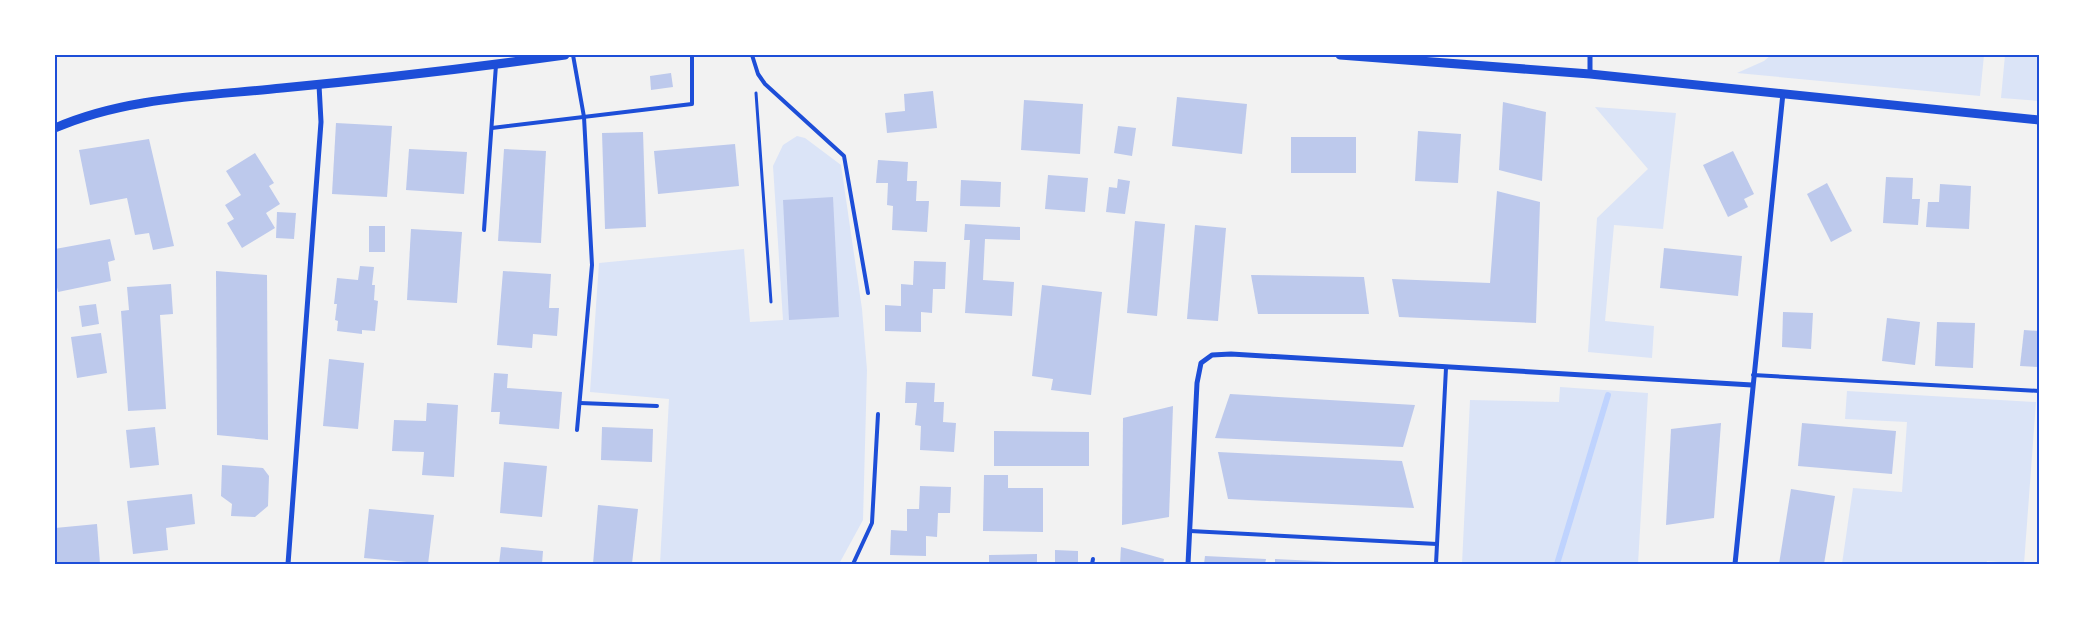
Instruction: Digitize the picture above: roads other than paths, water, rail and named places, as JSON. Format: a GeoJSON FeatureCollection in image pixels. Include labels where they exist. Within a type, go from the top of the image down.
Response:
{"type":"FeatureCollection","features":[{"type":"Feature","properties":{"kind":"street"},"geometry":{"type":"LineString","coordinates":[[55,128],[78,118],[150,102],[496,65],[565,55]]}},
{"type":"Feature","properties":{"kind":"street"},"geometry":{"type":"LineString","coordinates":[[1340,55],[1590,74],[1783,92],[2039,120]]}},
{"type":"Feature","properties":{"kind":"street"},"geometry":{"type":"LineString","coordinates":[[1590,55],[1590,74]]}},
{"type":"Feature","properties":{"kind":"street"},"geometry":{"type":"LineString","coordinates":[[288,564],[321,122],[319,85]]}},
{"type":"Feature","properties":{"kind":"street"},"geometry":{"type":"LineString","coordinates":[[1735,564],[1783,92]]}},
{"type":"Feature","properties":{"kind":"street"},"geometry":{"type":"LineString","coordinates":[[1188,564],[1197,383],[1201,363],[1212,355],[1231,354],[1752,385]]}},
{"type":"Feature","properties":{"kind":"lane"},"geometry":{"type":"LineString","coordinates":[[573,55],[584,117],[592,265],[577,430]]}},
{"type":"Feature","properties":{"kind":"lane"},"geometry":{"type":"LineString","coordinates":[[492,128],[692,104],[692,55]]}},
{"type":"Feature","properties":{"kind":"lane"},"geometry":{"type":"LineString","coordinates":[[752,55],[758,74],[765,84],[844,156],[868,293]]}},
{"type":"Feature","properties":{"kind":"lane"},"geometry":{"type":"LineString","coordinates":[[484,230],[496,65]]}},
{"type":"Feature","properties":{"kind":"lane"},"geometry":{"type":"LineString","coordinates":[[1436,564],[1446,368]]}},
{"type":"Feature","properties":{"kind":"lane"},"geometry":{"type":"LineString","coordinates":[[1753,375],[2039,391]]}},
{"type":"Feature","properties":{"kind":"lane"},"geometry":{"type":"LineString","coordinates":[[580,403],[657,406]]}},
{"type":"Feature","properties":{"kind":"lane"},"geometry":{"type":"LineString","coordinates":[[853,564],[872,523],[878,414]]}},
{"type":"Feature","properties":{"kind":"lane"},"geometry":{"type":"LineString","coordinates":[[1190,531],[1437,544]]}},
{"type":"Feature","properties":{"kind":"waterway"},"geometry":{"type":"LineString","coordinates":[[1557,564],[1608,395]]}}]}
